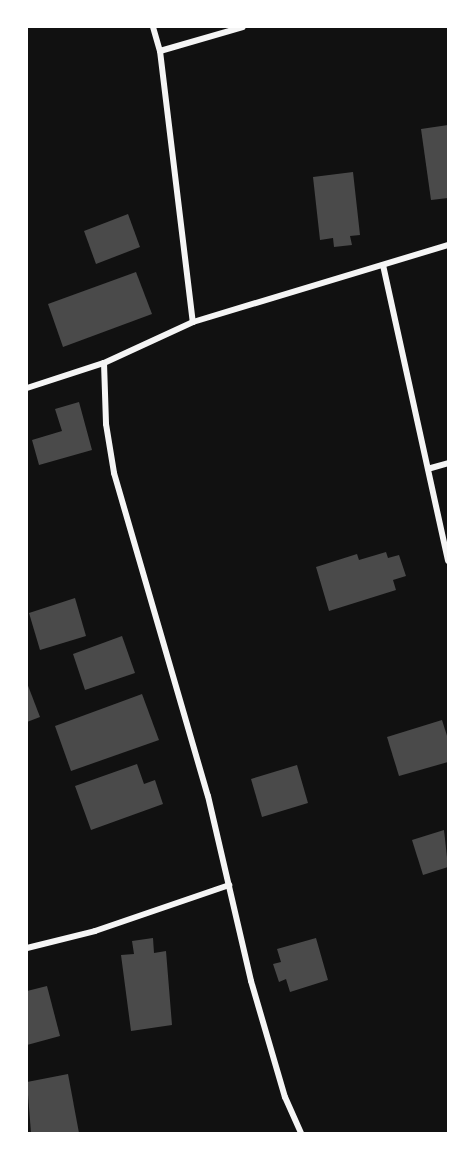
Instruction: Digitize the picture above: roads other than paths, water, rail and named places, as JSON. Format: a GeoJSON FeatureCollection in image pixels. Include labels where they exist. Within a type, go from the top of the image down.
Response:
{"type":"FeatureCollection","features":[{"type":"Feature","properties":{"kind":"street"},"geometry":{"type":"LineString","coordinates":[[153,27],[160,51],[193,322]]}},
{"type":"Feature","properties":{"kind":"street"},"geometry":{"type":"LineString","coordinates":[[160,51],[243,27]]}},
{"type":"Feature","properties":{"kind":"street"},"geometry":{"type":"LineString","coordinates":[[27,388],[104,363],[193,322],[448,244]]}},
{"type":"Feature","properties":{"kind":"street"},"geometry":{"type":"LineString","coordinates":[[383,265],[431,468],[448,561]]}},
{"type":"Feature","properties":{"kind":"street"},"geometry":{"type":"LineString","coordinates":[[104,363],[106,424],[114,473],[208,796],[282,1086],[301,1133]]}},
{"type":"Feature","properties":{"kind":"street"},"geometry":{"type":"LineString","coordinates":[[431,468],[448,463]]}},
{"type":"Feature","properties":{"kind":"street"},"geometry":{"type":"LineString","coordinates":[[27,948],[95,931],[229,885]]}}]}
